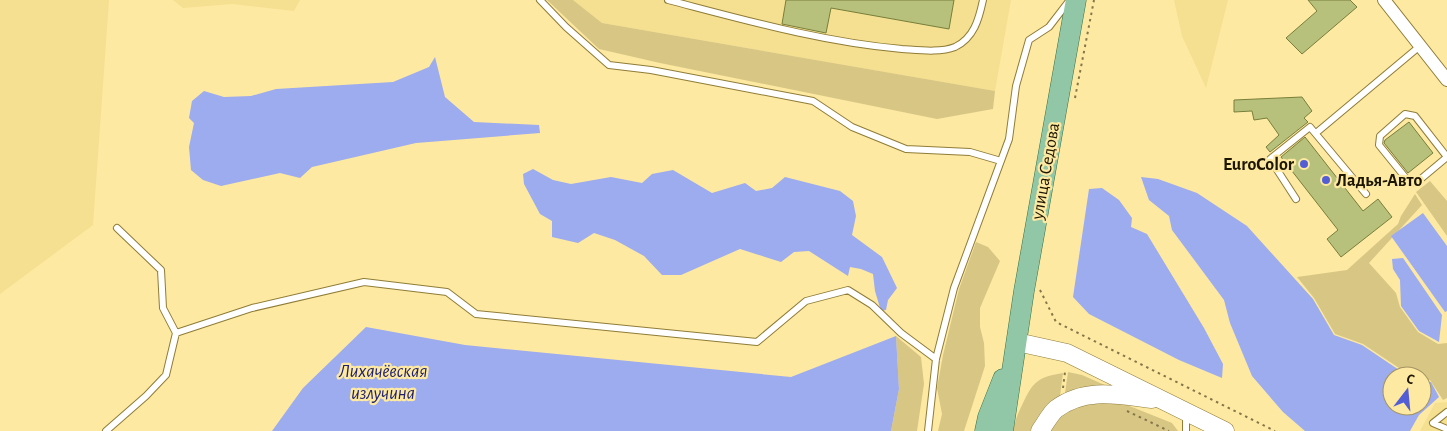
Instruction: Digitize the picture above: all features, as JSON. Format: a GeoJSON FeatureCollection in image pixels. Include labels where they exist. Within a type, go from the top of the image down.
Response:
{"type":"FeatureCollection","features":[{"type":"Feature","properties":{"kind":"main road","name":"улица Седова"},"geometry":{"type":"LineString","coordinates":[[1017,342],[1024,291],[1076,0]]}},
{"type":"Feature","properties":{"kind":"main road"},"geometry":{"type":"LineString","coordinates":[[1017,342],[1067,353],[1225,431]]}},
{"type":"Feature","properties":{"kind":"main road"},"geometry":{"type":"LineString","coordinates":[[985,431],[988,417],[1017,342]]}},
{"type":"Feature","properties":{"kind":"main road"},"geometry":{"type":"LineString","coordinates":[[1003,431],[1017,342]]}},
{"type":"Feature","properties":{"kind":"main road"},"geometry":{"type":"LineString","coordinates":[[1040,431],[1055,410],[1074,398],[1099,393],[1167,401]]}},
{"type":"Feature","properties":{"kind":"street"},"geometry":{"type":"LineString","coordinates":[[1384,0],[1447,80]]}},
{"type":"Feature","properties":{"kind":"lane"},"geometry":{"type":"LineString","coordinates":[[540,0],[566,27],[609,65],[651,70],[813,101],[852,127],[906,149],[970,152],[1001,160]]}},
{"type":"Feature","properties":{"kind":"lane"},"geometry":{"type":"LineString","coordinates":[[668,0],[778,29],[855,44],[928,51],[954,47],[969,36],[979,21],[983,0]]}},
{"type":"Feature","properties":{"kind":"lane"},"geometry":{"type":"LineString","coordinates":[[928,431],[936,359],[954,288],[1009,139],[1016,86],[1029,40],[1049,27],[1070,0]]}},
{"type":"Feature","properties":{"kind":"lane"},"geometry":{"type":"LineString","coordinates":[[1316,133],[1420,46]]}},
{"type":"Feature","properties":{"kind":"lane"},"geometry":{"type":"LineString","coordinates":[[1406,114],[1415,116],[1447,157],[1416,183],[1409,182],[1379,145],[1380,136],[1406,114]]}},
{"type":"Feature","properties":{"kind":"lane"},"geometry":{"type":"LineString","coordinates":[[1296,199],[1270,159],[1310,127],[1366,194]]}},
{"type":"Feature","properties":{"kind":"lane"},"geometry":{"type":"LineString","coordinates":[[106,431],[166,376],[176,333],[163,308],[161,270],[117,228]]}},
{"type":"Feature","properties":{"kind":"lane"},"geometry":{"type":"LineString","coordinates":[[176,333],[252,308],[364,282],[448,292],[476,314],[757,342],[806,301],[848,290],[872,305],[901,333],[936,359]]}},
{"type":"Feature","properties":{"kind":"lane"},"geometry":{"type":"LineString","coordinates":[[1186,411],[1186,431]]}},
{"type":"Feature","properties":{"kind":"lane"},"geometry":{"type":"LineString","coordinates":[[1447,412],[1433,422],[1447,429]]}},
{"type":"Feature","properties":{"kind":"path"},"geometry":{"type":"LineString","coordinates":[[1074,106],[1094,0]]}},
{"type":"Feature","properties":{"kind":"path"},"geometry":{"type":"LineString","coordinates":[[1040,290],[1056,322],[1274,431]]}},
{"type":"Feature","properties":{"kind":"path"},"geometry":{"type":"LineString","coordinates":[[1062,395],[1066,372]]}},
{"type":"Feature","properties":{"kind":"path"},"geometry":{"type":"LineString","coordinates":[[1120,410],[1128,411],[1169,431]]}},
{"type":"Feature","properties":{"kind":"shaded area"},"geometry":{"type":"Polygon","coordinates":[[[0,0],[109,0],[93,225],[0,294],[0,0]]]}},
{"type":"Feature","properties":{"kind":"shaded area"},"geometry":{"type":"Polygon","coordinates":[[[173,0],[300,0],[294,11],[232,4],[183,8],[173,0]]]}},
{"type":"Feature","properties":{"kind":"shaded area"},"geometry":{"type":"Polygon","coordinates":[[[547,0],[573,0],[602,23],[995,91],[993,109],[937,119],[599,49],[547,0]]]}},
{"type":"Feature","properties":{"kind":"shaded area"},"geometry":{"type":"Polygon","coordinates":[[[573,0],[1011,0],[995,91],[602,23],[573,0]]]}},
{"type":"Feature","properties":{"kind":"shaded area"},"geometry":{"type":"Polygon","coordinates":[[[1174,0],[1228,0],[1206,88],[1182,36],[1174,0]]]}},
{"type":"Feature","properties":{"kind":"shaded area"},"geometry":{"type":"Polygon","coordinates":[[[1430,181],[1447,201],[1447,236],[1416,192],[1430,181]]]}},
{"type":"Feature","properties":{"kind":"shaded area"},"geometry":{"type":"Polygon","coordinates":[[[1415,194],[1422,205],[1369,263],[1396,293],[1400,307],[1418,332],[1438,344],[1447,343],[1447,398],[1443,400],[1432,383],[1432,366],[1396,366],[1363,344],[1335,334],[1314,298],[1297,277],[1347,270],[1398,224],[1415,194]]]}},
{"type":"Feature","properties":{"kind":"shaded area"},"geometry":{"type":"Polygon","coordinates":[[[976,242],[988,247],[1000,261],[980,308],[980,327],[984,343],[985,366],[964,431],[938,431],[942,414],[937,388],[943,355],[959,289],[976,242]]]}},
{"type":"Feature","properties":{"kind":"shaded area"},"geometry":{"type":"Polygon","coordinates":[[[896,336],[921,357],[924,384],[917,431],[891,431],[899,389],[896,336]]]}},
{"type":"Feature","properties":{"kind":"shaded area"},"geometry":{"type":"Polygon","coordinates":[[[1068,372],[1082,375],[1107,386],[1080,388],[1065,393],[1068,372]]]}},
{"type":"Feature","properties":{"kind":"shaded area"},"geometry":{"type":"Polygon","coordinates":[[[1063,373],[1060,396],[1042,411],[1030,431],[1013,431],[1020,408],[1031,388],[1043,378],[1063,373]]]}},
{"type":"Feature","properties":{"kind":"shaded area"},"geometry":{"type":"Polygon","coordinates":[[[1098,401],[1127,405],[1172,423],[1178,431],[1045,431],[1061,410],[1098,401]]]}},
{"type":"Feature","properties":{"kind":"shaded area"},"geometry":{"type":"Polygon","coordinates":[[[1447,402],[1447,431],[1420,431],[1428,416],[1432,416],[1432,409],[1435,403],[1447,402]]]}},
{"type":"Feature","properties":{"kind":"water"},"geometry":{"type":"Polygon","coordinates":[[[435,57],[445,97],[474,122],[539,125],[540,133],[416,143],[312,167],[300,178],[280,173],[221,186],[203,180],[191,170],[189,147],[194,123],[189,118],[192,101],[204,91],[224,97],[251,96],[276,89],[393,82],[429,67],[435,57]]]}},
{"type":"Feature","properties":{"kind":"water"},"geometry":{"type":"Polygon","coordinates":[[[533,169],[553,180],[571,184],[611,177],[642,183],[652,174],[673,170],[712,193],[745,183],[756,191],[772,188],[785,177],[840,191],[853,201],[856,216],[852,235],[882,257],[897,288],[888,300],[886,310],[881,311],[875,291],[873,274],[850,267],[848,276],[809,251],[794,252],[781,262],[740,249],[681,275],[662,275],[644,256],[615,240],[594,233],[578,243],[552,237],[552,221],[540,214],[524,184],[523,174],[533,169]]]}},
{"type":"Feature","properties":{"kind":"water"},"geometry":{"type":"Polygon","coordinates":[[[1141,177],[1158,179],[1197,193],[1247,226],[1313,299],[1334,335],[1362,345],[1393,366],[1382,366],[1382,416],[1418,416],[1410,431],[1305,431],[1283,412],[1252,376],[1230,323],[1224,300],[1172,230],[1169,216],[1149,200],[1141,177]]]}},
{"type":"Feature","properties":{"kind":"water"},"geometry":{"type":"Polygon","coordinates":[[[1102,188],[1119,200],[1132,218],[1131,227],[1147,234],[1204,328],[1223,364],[1222,378],[1179,360],[1089,314],[1073,297],[1089,189],[1102,188]]]}},
{"type":"Feature","properties":{"kind":"water"},"geometry":{"type":"Polygon","coordinates":[[[1423,213],[1447,246],[1447,311],[1445,312],[1391,236],[1423,213]]]}},
{"type":"Feature","properties":{"kind":"water"},"geometry":{"type":"Polygon","coordinates":[[[1403,258],[1442,315],[1439,342],[1419,331],[1401,306],[1400,280],[1393,269],[1392,259],[1403,258]]]}},
{"type":"Feature","properties":{"kind":"water","name":"Лихачёвская излучина"},"geometry":{"type":"Polygon","coordinates":[[[366,327],[465,345],[791,377],[896,336],[899,389],[891,431],[272,431],[303,388],[366,327]]]}},
{"type":"Feature","properties":{"kind":"water"},"geometry":{"type":"Polygon","coordinates":[[[1432,384],[1439,397],[1432,403],[1432,384]]]}},
{"type":"Feature","properties":{"kind":"building"},"geometry":{"type":"Polygon","coordinates":[[[786,0],[954,0],[949,29],[831,8],[826,33],[782,24],[786,0]]]}},
{"type":"Feature","properties":{"kind":"building"},"geometry":{"type":"Polygon","coordinates":[[[1308,0],[1350,0],[1357,7],[1302,54],[1286,38],[1317,11],[1308,0]]]}},
{"type":"Feature","properties":{"kind":"building"},"geometry":{"type":"Polygon","coordinates":[[[1302,97],[1312,111],[1304,118],[1308,122],[1270,152],[1266,147],[1279,135],[1267,118],[1254,120],[1252,111],[1234,112],[1234,100],[1302,97]]]}},
{"type":"Feature","properties":{"kind":"building"},"geometry":{"type":"Polygon","coordinates":[[[1409,122],[1433,153],[1408,173],[1384,143],[1385,140],[1409,122]]]}},
{"type":"Feature","properties":{"kind":"building"},"geometry":{"type":"Polygon","coordinates":[[[1305,137],[1363,211],[1378,199],[1392,217],[1341,257],[1327,239],[1338,230],[1281,157],[1305,137]]]}},
{"type":"Feature","properties":{"kind":"place","name":"EuroColor"},"geometry":{"type":"Point","coordinates":[1304,164]}},
{"type":"Feature","properties":{"kind":"place","name":"Ладья-Авто"},"geometry":{"type":"Point","coordinates":[1326,180]}}]}
